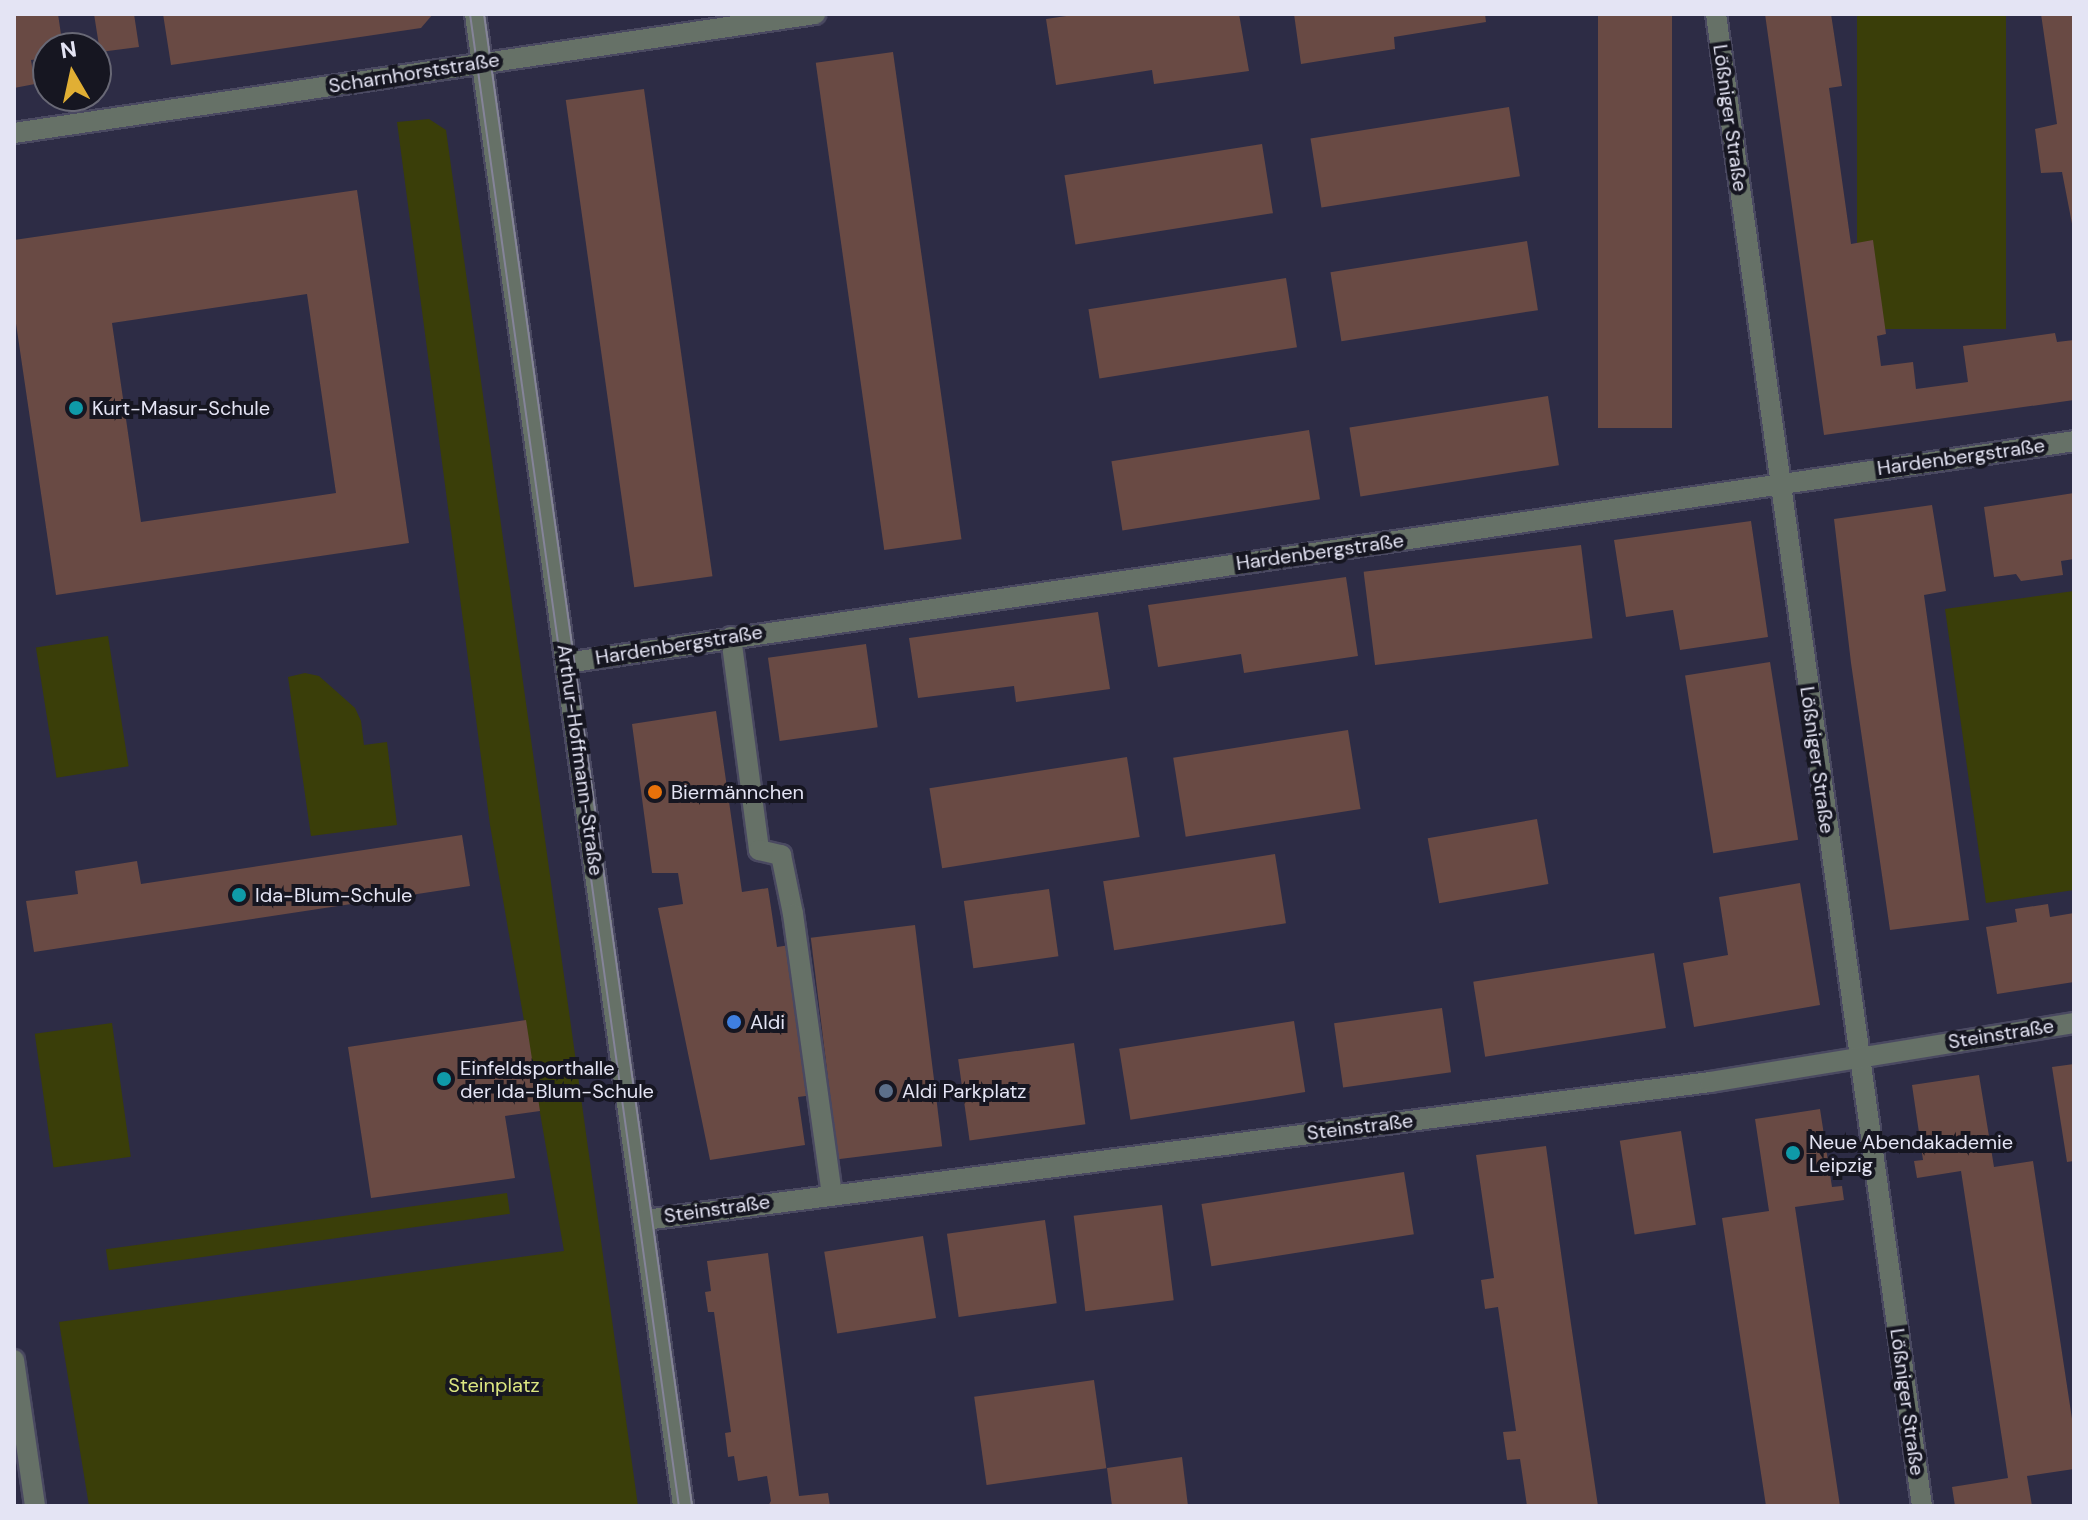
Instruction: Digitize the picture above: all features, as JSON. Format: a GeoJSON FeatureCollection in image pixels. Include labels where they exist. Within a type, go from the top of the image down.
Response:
{"type":"FeatureCollection","features":[{"type":"Feature","properties":{"kind":"street","name":"Arthur-Hoffmann-Straße"},"geometry":{"type":"LineString","coordinates":[[475,14],[683,1506]]}},
{"type":"Feature","properties":{"kind":"street","name":"Scharnhorststraße"},"geometry":{"type":"LineString","coordinates":[[14,133],[815,14]]}},
{"type":"Feature","properties":{"kind":"street","name":"Lößniger Straße"},"geometry":{"type":"LineString","coordinates":[[1716,14],[1922,1506]]}},
{"type":"Feature","properties":{"kind":"street","name":"Hardenbergstraße"},"geometry":{"type":"LineString","coordinates":[[566,663],[2074,441]]}},
{"type":"Feature","properties":{"kind":"street"},"geometry":{"type":"LineString","coordinates":[[731,637],[759,850],[781,855],[793,914],[832,1194]]}},
{"type":"Feature","properties":{"kind":"street","name":"Steinstraße"},"geometry":{"type":"LineString","coordinates":[[645,1220],[1710,1082],[2074,1023]]}},
{"type":"Feature","properties":{"kind":"street"},"geometry":{"type":"LineString","coordinates":[[14,1360],[35,1506]]}},
{"type":"Feature","properties":{"kind":"green space"},"geometry":{"type":"Polygon","coordinates":[[[1857,14],[2006,14],[2006,329],[1857,329],[1857,14]]]}},
{"type":"Feature","properties":{"kind":"green space","name":"Steinplatz"},"geometry":{"type":"Polygon","coordinates":[[[429,119],[446,130],[638,1506],[89,1506],[59,1322],[564,1251],[490,825],[397,122],[429,119]]]}},
{"type":"Feature","properties":{"kind":"green space"},"geometry":{"type":"Polygon","coordinates":[[[2074,591],[2074,890],[1986,903],[1945,609],[2074,591]]]}},
{"type":"Feature","properties":{"kind":"green space"},"geometry":{"type":"Polygon","coordinates":[[[108,636],[129,766],[57,778],[36,647],[108,636]]]}},
{"type":"Feature","properties":{"kind":"green space"},"geometry":{"type":"Polygon","coordinates":[[[305,673],[319,676],[355,708],[361,721],[364,745],[387,742],[397,825],[311,836],[288,677],[305,673]]]}},
{"type":"Feature","properties":{"kind":"green space"},"geometry":{"type":"Polygon","coordinates":[[[112,1023],[131,1157],[54,1168],[35,1034],[112,1023]]]}},
{"type":"Feature","properties":{"kind":"green space"},"geometry":{"type":"Polygon","coordinates":[[[507,1193],[510,1214],[109,1270],[106,1249],[507,1193]]]}},
{"type":"Feature","properties":{"kind":"building"},"geometry":{"type":"Polygon","coordinates":[[[14,14],[58,14],[61,32],[32,32],[32,85],[14,88],[14,14]]]}},
{"type":"Feature","properties":{"kind":"building"},"geometry":{"type":"Polygon","coordinates":[[[94,14],[134,14],[139,47],[112,50],[112,32],[97,32],[94,14]]]}},
{"type":"Feature","properties":{"kind":"building"},"geometry":{"type":"Polygon","coordinates":[[[163,14],[433,14],[421,28],[171,65],[163,14]]]}},
{"type":"Feature","properties":{"kind":"building"},"geometry":{"type":"Polygon","coordinates":[[[1080,14],[1239,14],[1249,71],[1154,84],[1152,70],[1056,85],[1046,19],[1080,14]]]}},
{"type":"Feature","properties":{"kind":"building"},"geometry":{"type":"Polygon","coordinates":[[[1294,14],[1485,14],[1486,22],[1394,37],[1395,49],[1301,64],[1294,14]]]}},
{"type":"Feature","properties":{"kind":"building"},"geometry":{"type":"Polygon","coordinates":[[[1598,14],[1672,14],[1672,428],[1598,428],[1598,14]]]}},
{"type":"Feature","properties":{"kind":"building"},"geometry":{"type":"Polygon","coordinates":[[[1765,14],[1831,14],[1842,86],[1829,88],[1851,244],[1873,240],[1886,334],[1877,336],[1881,366],[1913,362],[1916,389],[1968,382],[1963,346],[2055,333],[2057,342],[2074,340],[2074,400],[1824,435],[1765,14]]]}},
{"type":"Feature","properties":{"kind":"building"},"geometry":{"type":"Polygon","coordinates":[[[2041,14],[2074,14],[2074,234],[2062,172],[2041,173],[2035,129],[2057,124],[2041,14]]]}},
{"type":"Feature","properties":{"kind":"building"},"geometry":{"type":"Polygon","coordinates":[[[893,52],[961,539],[884,550],[816,63],[893,52]]]}},
{"type":"Feature","properties":{"kind":"building"},"geometry":{"type":"Polygon","coordinates":[[[644,89],[712,576],[634,587],[566,100],[644,89]]]}},
{"type":"Feature","properties":{"kind":"building"},"geometry":{"type":"Polygon","coordinates":[[[1509,107],[1520,176],[1321,208],[1310,138],[1509,107]]]}},
{"type":"Feature","properties":{"kind":"building"},"geometry":{"type":"Polygon","coordinates":[[[1262,144],[1273,213],[1075,244],[1064,175],[1262,144]]]}},
{"type":"Feature","properties":{"kind":"building","name":"Kurt-Masur-Schule"},"geometry":{"type":"Polygon","coordinates":[[[357,190],[409,543],[56,595],[14,310],[14,240],[357,190]],[[307,294],[112,323],[141,522],[336,493],[307,294]]]}},
{"type":"Feature","properties":{"kind":"building"},"geometry":{"type":"Polygon","coordinates":[[[1527,241],[1538,310],[1341,341],[1330,272],[1527,241]]]}},
{"type":"Feature","properties":{"kind":"building"},"geometry":{"type":"Polygon","coordinates":[[[1286,278],[1297,347],[1099,378],[1088,309],[1286,278]]]}},
{"type":"Feature","properties":{"kind":"building"},"geometry":{"type":"Polygon","coordinates":[[[1548,396],[1559,465],[1360,497],[1349,427],[1548,396]]]}},
{"type":"Feature","properties":{"kind":"building"},"geometry":{"type":"Polygon","coordinates":[[[1309,430],[1320,499],[1122,530],[1111,461],[1309,430]]]}},
{"type":"Feature","properties":{"kind":"building"},"geometry":{"type":"Polygon","coordinates":[[[2074,493],[2074,559],[2061,561],[2063,575],[2021,581],[2016,574],[1994,577],[1984,507],[2074,493]]]}},
{"type":"Feature","properties":{"kind":"building"},"geometry":{"type":"Polygon","coordinates":[[[1932,505],[1946,591],[1924,595],[1969,920],[1890,930],[1851,663],[1834,519],[1932,505]]]}},
{"type":"Feature","properties":{"kind":"building"},"geometry":{"type":"Polygon","coordinates":[[[1751,521],[1768,637],[1680,650],[1673,610],[1626,617],[1614,540],[1751,521]]]}},
{"type":"Feature","properties":{"kind":"building"},"geometry":{"type":"Polygon","coordinates":[[[1581,545],[1592,638],[1375,665],[1364,572],[1581,545]]]}},
{"type":"Feature","properties":{"kind":"building"},"geometry":{"type":"Polygon","coordinates":[[[1346,577],[1358,656],[1244,673],[1241,654],[1158,667],[1148,605],[1346,577]]]}},
{"type":"Feature","properties":{"kind":"building"},"geometry":{"type":"Polygon","coordinates":[[[1098,612],[1110,689],[1016,702],[1014,686],[918,698],[909,638],[1098,612]]]}},
{"type":"Feature","properties":{"kind":"building"},"geometry":{"type":"Polygon","coordinates":[[[866,644],[878,727],[780,741],[768,658],[866,644]]]}},
{"type":"Feature","properties":{"kind":"building"},"geometry":{"type":"Polygon","coordinates":[[[1770,662],[1798,840],[1713,853],[1685,675],[1770,662]]]}},
{"type":"Feature","properties":{"kind":"building","name":"Aldi"},"geometry":{"type":"Polygon","coordinates":[[[716,711],[742,892],[768,888],[777,947],[790,945],[813,1095],[798,1097],[805,1145],[710,1160],[658,908],[683,904],[678,873],[652,873],[632,724],[716,711]]]}},
{"type":"Feature","properties":{"kind":"building"},"geometry":{"type":"Polygon","coordinates":[[[1348,730],[1361,809],[1186,837],[1173,758],[1348,730]]]}},
{"type":"Feature","properties":{"kind":"building"},"geometry":{"type":"Polygon","coordinates":[[[1127,757],[1140,837],[942,868],[929,788],[1127,757]]]}},
{"type":"Feature","properties":{"kind":"building"},"geometry":{"type":"Polygon","coordinates":[[[1537,819],[1548,884],[1439,903],[1428,838],[1537,819]]]}},
{"type":"Feature","properties":{"kind":"building","name":"Ida-Blum-Schule"},"geometry":{"type":"Polygon","coordinates":[[[462,835],[470,886],[34,952],[26,901],[78,894],[75,871],[137,861],[141,884],[462,835]]]}},
{"type":"Feature","properties":{"kind":"building"},"geometry":{"type":"Polygon","coordinates":[[[1275,854],[1286,923],[1114,950],[1103,881],[1275,854]]]}},
{"type":"Feature","properties":{"kind":"building"},"geometry":{"type":"Polygon","coordinates":[[[1800,883],[1820,1005],[1694,1027],[1683,963],[1728,955],[1719,897],[1800,883]]]}},
{"type":"Feature","properties":{"kind":"building"},"geometry":{"type":"Polygon","coordinates":[[[1049,889],[1058,956],[973,968],[964,901],[1049,889]]]}},
{"type":"Feature","properties":{"kind":"building"},"geometry":{"type":"Polygon","coordinates":[[[2048,904],[2050,917],[2074,913],[2074,982],[1997,994],[1986,927],[2017,922],[2015,909],[2048,904]]]}},
{"type":"Feature","properties":{"kind":"building"},"geometry":{"type":"Polygon","coordinates":[[[915,925],[942,1146],[838,1159],[811,938],[915,925]]]}},
{"type":"Feature","properties":{"kind":"building"},"geometry":{"type":"Polygon","coordinates":[[[1654,953],[1666,1028],[1485,1057],[1473,982],[1654,953]]]}},
{"type":"Feature","properties":{"kind":"building"},"geometry":{"type":"Polygon","coordinates":[[[1442,1008],[1451,1072],[1343,1088],[1334,1023],[1442,1008]]]}},
{"type":"Feature","properties":{"kind":"building","name":"Einfeldsporthalle der Ida-Blum-Schule"},"geometry":{"type":"Polygon","coordinates":[[[526,1020],[540,1111],[505,1116],[515,1178],[371,1198],[348,1047],[526,1020]]]}},
{"type":"Feature","properties":{"kind":"building"},"geometry":{"type":"Polygon","coordinates":[[[1294,1021],[1305,1092],[1130,1120],[1119,1049],[1294,1021]]]}},
{"type":"Feature","properties":{"kind":"building"},"geometry":{"type":"Polygon","coordinates":[[[1074,1043],[1085,1124],[970,1140],[958,1059],[1074,1043]]]}},
{"type":"Feature","properties":{"kind":"building"},"geometry":{"type":"Polygon","coordinates":[[[2074,1064],[2074,1161],[2067,1162],[2052,1067],[2074,1064]]]}},
{"type":"Feature","properties":{"kind":"building"},"geometry":{"type":"Polygon","coordinates":[[[1979,1075],[1994,1167],[2033,1161],[2074,1432],[2074,1469],[2027,1476],[2032,1506],[1955,1506],[1952,1487],[2008,1478],[1961,1171],[1917,1178],[1914,1161],[1923,1160],[1912,1085],[1979,1075]]]}},
{"type":"Feature","properties":{"kind":"building"},"geometry":{"type":"Polygon","coordinates":[[[1820,1109],[1832,1187],[1842,1186],[1844,1200],[1795,1207],[1840,1506],[1766,1506],[1722,1218],[1769,1211],[1755,1119],[1820,1109]]]}},
{"type":"Feature","properties":{"kind":"building"},"geometry":{"type":"Polygon","coordinates":[[[1681,1131],[1696,1225],[1635,1235],[1620,1141],[1681,1131]]]}},
{"type":"Feature","properties":{"kind":"building"},"geometry":{"type":"Polygon","coordinates":[[[1546,1146],[1598,1506],[1527,1506],[1520,1459],[1507,1460],[1503,1432],[1516,1431],[1498,1307],[1485,1309],[1481,1280],[1494,1278],[1476,1155],[1546,1146]]]}},
{"type":"Feature","properties":{"kind":"building"},"geometry":{"type":"Polygon","coordinates":[[[1404,1172],[1414,1234],[1211,1266],[1202,1204],[1404,1172]]]}},
{"type":"Feature","properties":{"kind":"building"},"geometry":{"type":"Polygon","coordinates":[[[1162,1205],[1174,1300],[1085,1311],[1074,1216],[1162,1205]]]}},
{"type":"Feature","properties":{"kind":"building"},"geometry":{"type":"Polygon","coordinates":[[[1045,1220],[1057,1303],[959,1317],[947,1234],[1045,1220]]]}},
{"type":"Feature","properties":{"kind":"building"},"geometry":{"type":"Polygon","coordinates":[[[923,1236],[936,1318],[837,1334],[824,1252],[923,1236]]]}},
{"type":"Feature","properties":{"kind":"building"},"geometry":{"type":"Polygon","coordinates":[[[768,1253],[799,1496],[828,1493],[830,1506],[768,1506],[771,1501],[767,1476],[738,1481],[734,1456],[728,1457],[725,1433],[731,1432],[714,1312],[708,1312],[705,1292],[711,1291],[707,1261],[768,1253]]]}},
{"type":"Feature","properties":{"kind":"building"},"geometry":{"type":"Polygon","coordinates":[[[1094,1380],[1106,1468],[987,1485],[974,1397],[1094,1380]]]}},
{"type":"Feature","properties":{"kind":"building"},"geometry":{"type":"Polygon","coordinates":[[[1182,1457],[1188,1506],[1112,1506],[1107,1468],[1182,1457]]]}},
{"type":"Feature","properties":{"kind":"tram line"},"geometry":{"type":"LineString","coordinates":[[470,14],[679,1506]]}},
{"type":"Feature","properties":{"kind":"tram line"},"geometry":{"type":"LineString","coordinates":[[484,14],[692,1506]]}},
{"type":"Feature","properties":{"kind":"place","name":"Kurt-Masur-Schule"},"geometry":{"type":"Point","coordinates":[76,408]}},
{"type":"Feature","properties":{"kind":"place","name":"Biermännchen"},"geometry":{"type":"Point","coordinates":[655,792]}},
{"type":"Feature","properties":{"kind":"place","name":"Ida-Blum-Schule"},"geometry":{"type":"Point","coordinates":[239,895]}},
{"type":"Feature","properties":{"kind":"place","name":"Aldi"},"geometry":{"type":"Point","coordinates":[734,1022]}},
{"type":"Feature","properties":{"kind":"place","name":"Einfeldsporthalle der Ida-Blum-Schule"},"geometry":{"type":"Point","coordinates":[444,1079]}},
{"type":"Feature","properties":{"kind":"place","name":"Aldi Parkplatz"},"geometry":{"type":"Point","coordinates":[886,1091]}},
{"type":"Feature","properties":{"kind":"place","name":"Neue Abendakademie Leipzig"},"geometry":{"type":"Point","coordinates":[1793,1153]}}]}
